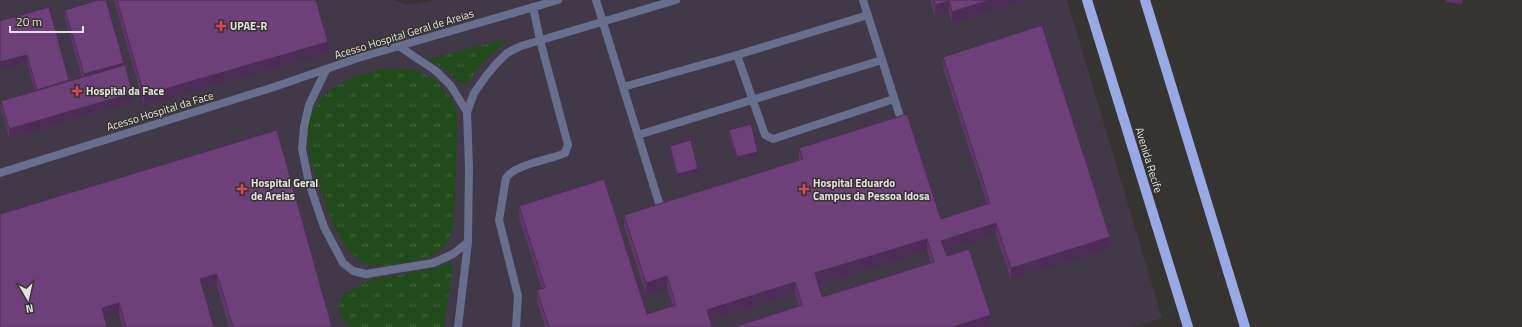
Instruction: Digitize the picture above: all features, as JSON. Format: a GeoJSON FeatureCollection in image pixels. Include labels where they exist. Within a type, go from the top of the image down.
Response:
{"type":"FeatureCollection","features":[{"type":"Feature","properties":{"kind":"main road","name":"Avenida Recife"},"geometry":{"type":"LineString","coordinates":[[1087,0],[1188,327]]}},
{"type":"Feature","properties":{"kind":"main road"},"geometry":{"type":"LineString","coordinates":[[1145,0],[1245,327]]}},
{"type":"Feature","properties":{"kind":"lane","name":"Acesso Hospital Geral de Areias"},"geometry":{"type":"LineString","coordinates":[[468,242],[453,254],[433,262],[366,274],[353,272],[344,263],[324,227],[309,183],[302,149],[304,127],[309,105],[326,70],[358,58],[558,0]]}},
{"type":"Feature","properties":{"kind":"lane"},"geometry":{"type":"LineString","coordinates":[[596,0],[659,203],[665,208],[677,205]]}},
{"type":"Feature","properties":{"kind":"lane"},"geometry":{"type":"LineString","coordinates":[[458,327],[468,242],[469,167],[467,112],[474,93],[496,64],[507,53],[520,46],[676,0]]}},
{"type":"Feature","properties":{"kind":"lane"},"geometry":{"type":"LineString","coordinates":[[863,0],[903,127]]}},
{"type":"Feature","properties":{"kind":"lane"},"geometry":{"type":"LineString","coordinates":[[516,327],[518,296],[499,220],[506,178],[508,174],[516,170],[565,153],[568,145],[540,40],[533,7]]}},
{"type":"Feature","properties":{"kind":"lane"},"geometry":{"type":"LineString","coordinates":[[623,86],[737,55],[868,15]]}},
{"type":"Feature","properties":{"kind":"lane"},"geometry":{"type":"LineString","coordinates":[[400,47],[436,71],[451,86],[467,112]]}},
{"type":"Feature","properties":{"kind":"lane"},"geometry":{"type":"LineString","coordinates":[[737,55],[765,134],[773,139],[894,99]]}},
{"type":"Feature","properties":{"kind":"lane"},"geometry":{"type":"LineString","coordinates":[[638,135],[882,60]]}},
{"type":"Feature","properties":{"kind":"lane","name":"Acesso Hospital da Face"},"geometry":{"type":"LineString","coordinates":[[0,173],[326,70]]}},
{"type":"Feature","properties":{"kind":"shaded area"},"geometry":{"type":"Polygon","coordinates":[[[0,0],[393,0],[409,5],[433,0],[1067,0],[1162,318],[1133,327],[0,327],[0,0]]]}},
{"type":"Feature","properties":{"kind":"green space"},"geometry":{"type":"Polygon","coordinates":[[[507,39],[481,65],[470,80],[465,83],[456,81],[449,72],[427,59],[507,39]]]}},
{"type":"Feature","properties":{"kind":"green space"},"geometry":{"type":"Polygon","coordinates":[[[382,69],[403,69],[421,72],[436,80],[454,102],[457,117],[457,144],[453,226],[446,245],[441,250],[429,257],[408,262],[374,266],[363,262],[354,255],[347,248],[337,232],[329,215],[311,162],[307,142],[308,125],[313,110],[322,98],[333,88],[348,80],[382,69]]]}},
{"type":"Feature","properties":{"kind":"green space"},"geometry":{"type":"Polygon","coordinates":[[[450,263],[453,267],[444,327],[351,327],[343,320],[339,312],[339,303],[344,293],[355,289],[372,279],[427,270],[450,263]]]}},
{"type":"Feature","properties":{"kind":"building"},"geometry":{"type":"Polygon","coordinates":[[[98,0],[106,0],[124,63],[84,74],[65,10],[98,0]]]}},
{"type":"Feature","properties":{"kind":"building","name":"UPAE-R"},"geometry":{"type":"Polygon","coordinates":[[[117,0],[316,0],[328,42],[144,95],[117,0]]]}},
{"type":"Feature","properties":{"kind":"building"},"geometry":{"type":"Polygon","coordinates":[[[934,0],[990,0],[952,12],[949,1],[935,5],[934,0]]]}},
{"type":"Feature","properties":{"kind":"building"},"geometry":{"type":"Polygon","coordinates":[[[49,7],[69,80],[37,90],[27,55],[0,62],[0,21],[49,7]]]}},
{"type":"Feature","properties":{"kind":"building","name":"Hospital Eduardo Campus da Pessoa Idosa"},"geometry":{"type":"Polygon","coordinates":[[[1042,25],[1110,237],[1011,268],[996,223],[941,241],[947,256],[969,249],[991,315],[953,327],[734,327],[802,305],[795,282],[707,310],[712,327],[549,327],[537,290],[545,288],[519,206],[604,179],[647,314],[676,305],[667,276],[646,283],[624,215],[803,159],[799,148],[907,114],[941,219],[990,203],[943,57],[1042,25]],[[927,239],[815,273],[822,297],[934,262],[927,239]]]}},
{"type":"Feature","properties":{"kind":"building"},"geometry":{"type":"Polygon","coordinates":[[[125,65],[133,93],[9,129],[1,101],[125,65]]]}},
{"type":"Feature","properties":{"kind":"building"},"geometry":{"type":"Polygon","coordinates":[[[751,124],[758,152],[737,157],[729,130],[751,124]]]}},
{"type":"Feature","properties":{"kind":"building","name":"Hospital Geral de Areias"},"geometry":{"type":"Polygon","coordinates":[[[277,130],[332,327],[233,327],[217,274],[200,279],[214,327],[126,327],[119,303],[102,308],[107,327],[0,327],[0,214],[277,130]]]}},
{"type":"Feature","properties":{"kind":"building"},"geometry":{"type":"Polygon","coordinates":[[[691,140],[698,169],[677,174],[670,146],[691,140]]]}},
{"type":"Feature","properties":{"kind":"place","name":"UPAE-R"},"geometry":{"type":"Point","coordinates":[221,26]}},
{"type":"Feature","properties":{"kind":"place","name":"Hospital da Face"},"geometry":{"type":"Point","coordinates":[77,91]}},
{"type":"Feature","properties":{"kind":"place","name":"Hospital Geral de Areias"},"geometry":{"type":"Point","coordinates":[242,189]}},
{"type":"Feature","properties":{"kind":"place","name":"Hospital Eduardo Campus da Pessoa Idosa"},"geometry":{"type":"Point","coordinates":[804,189]}}]}
